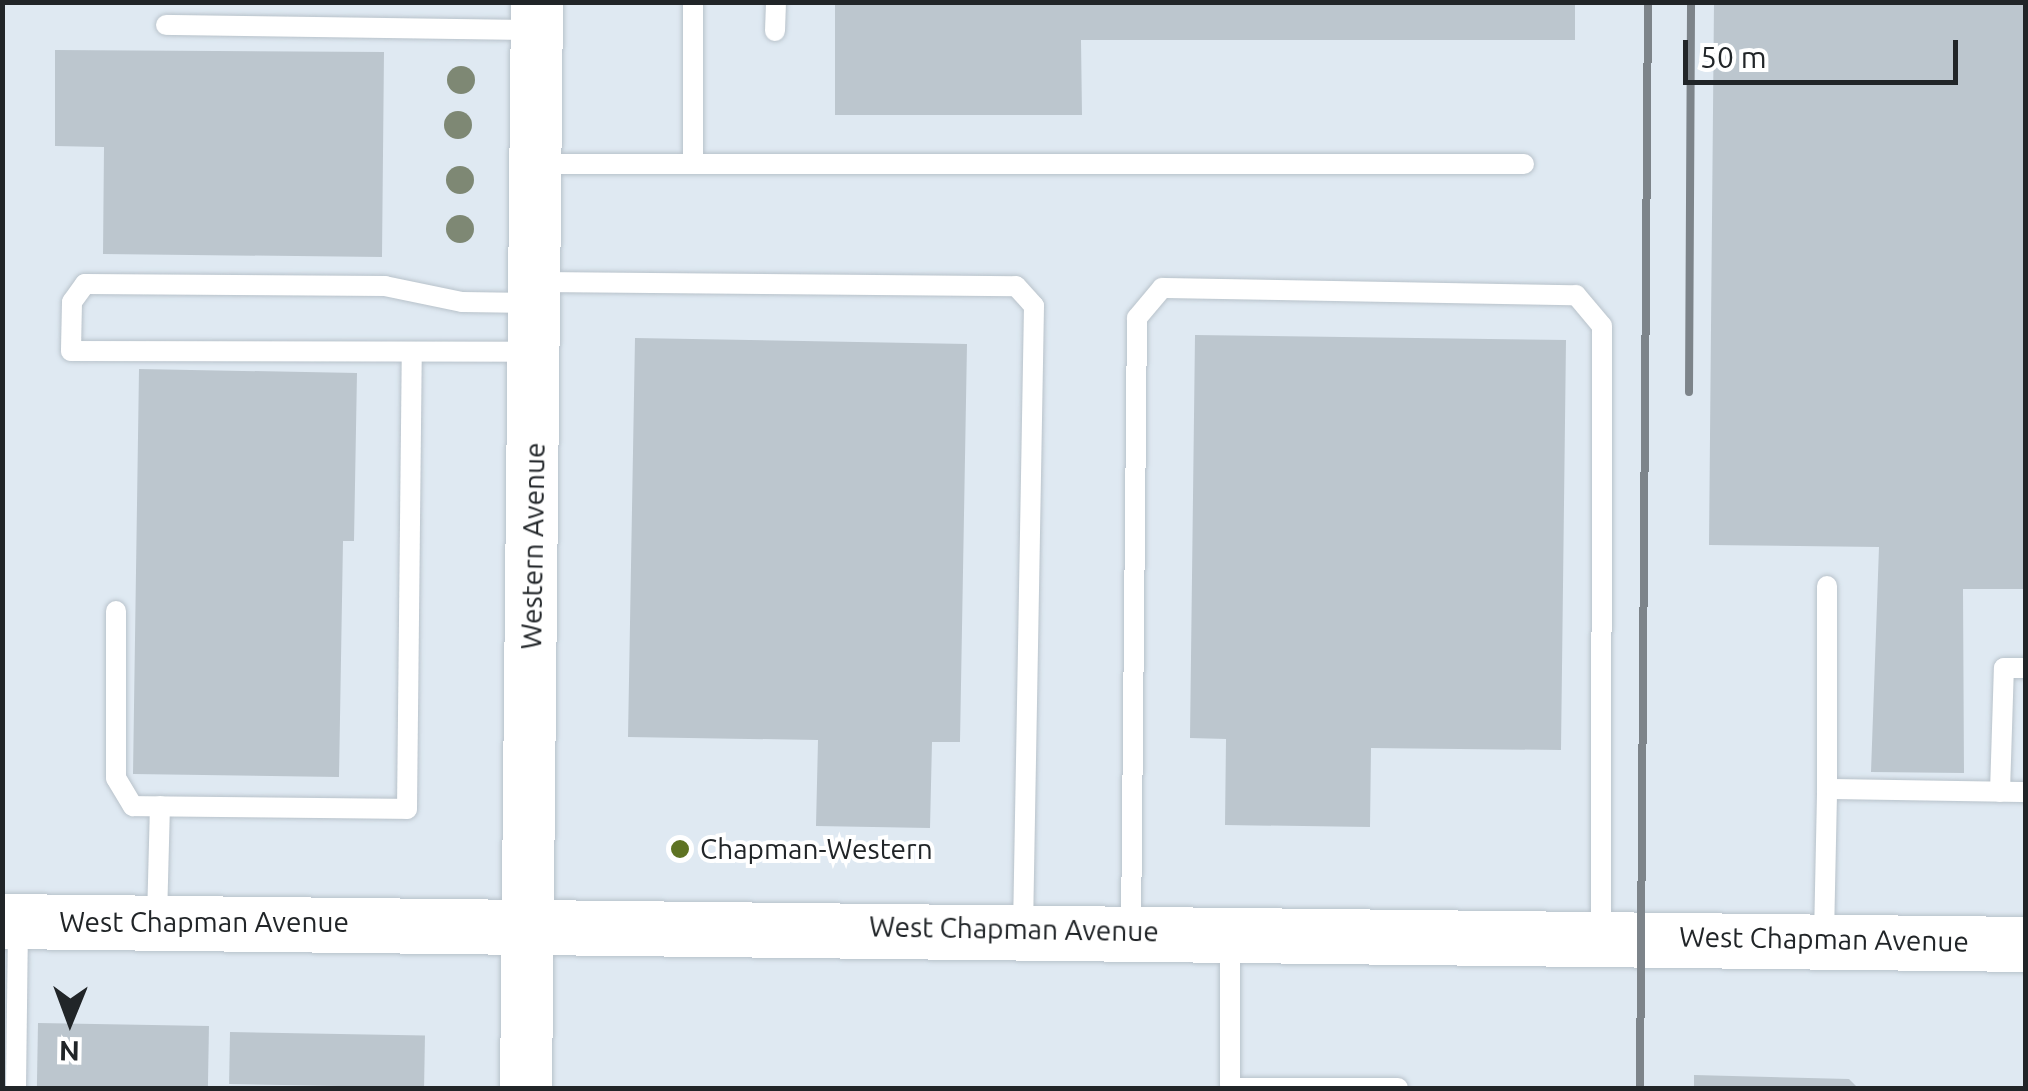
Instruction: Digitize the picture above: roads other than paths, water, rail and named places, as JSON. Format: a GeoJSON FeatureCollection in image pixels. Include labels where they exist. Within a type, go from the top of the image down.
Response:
{"type":"FeatureCollection","features":[{"type":"Feature","properties":{"kind":"main road","name":"West Chapman Avenue"},"geometry":{"type":"LineString","coordinates":[[10,921],[1230,931],[2026,944]]}},
{"type":"Feature","properties":{"kind":"street","name":"Western Avenue"},"geometry":{"type":"LineString","coordinates":[[526,1088],[537,16]]}},
{"type":"Feature","properties":{"kind":"lane"},"geometry":{"type":"LineString","coordinates":[[692,162],[693,2]]}},
{"type":"Feature","properties":{"kind":"lane"},"geometry":{"type":"LineString","coordinates":[[775,30],[776,2]]}},
{"type":"Feature","properties":{"kind":"lane"},"geometry":{"type":"LineString","coordinates":[[166,25],[537,16]]}},
{"type":"Feature","properties":{"kind":"lane"},"geometry":{"type":"LineString","coordinates":[[536,164],[1524,164]]}},
{"type":"Feature","properties":{"kind":"lane"},"geometry":{"type":"LineString","coordinates":[[535,312],[412,352],[71,350],[72,302],[85,284],[385,286],[535,312],[1016,286],[1034,306],[1022,929]]}},
{"type":"Feature","properties":{"kind":"lane"},"geometry":{"type":"LineString","coordinates":[[1131,930],[1137,318],[1162,288],[1576,296],[1602,326],[1602,936]]}},
{"type":"Feature","properties":{"kind":"lane"},"geometry":{"type":"LineString","coordinates":[[116,612],[116,778],[133,806],[407,809],[412,352]]}},
{"type":"Feature","properties":{"kind":"lane"},"geometry":{"type":"LineString","coordinates":[[1824,939],[1827,586]]}},
{"type":"Feature","properties":{"kind":"lane"},"geometry":{"type":"LineString","coordinates":[[2000,792],[2004,668],[2026,668]]}},
{"type":"Feature","properties":{"kind":"lane"},"geometry":{"type":"LineString","coordinates":[[1827,790],[2026,792]]}},
{"type":"Feature","properties":{"kind":"lane"},"geometry":{"type":"LineString","coordinates":[[156,921],[160,806]]}},
{"type":"Feature","properties":{"kind":"lane"},"geometry":{"type":"LineString","coordinates":[[10,921],[16,1088]]}},
{"type":"Feature","properties":{"kind":"lane"},"geometry":{"type":"LineString","coordinates":[[1230,931],[1230,1087],[1398,1088]]}},
{"type":"Feature","properties":{"kind":"railway"},"geometry":{"type":"LineString","coordinates":[[1640,1088],[1648,2]]}},
{"type":"Feature","properties":{"kind":"railway"},"geometry":{"type":"LineString","coordinates":[[1689,392],[1691,2]]}},
{"type":"Feature","properties":{"kind":"place","name":"Chapman-Western"},"geometry":{"type":"Point","coordinates":[680,849]}}]}
